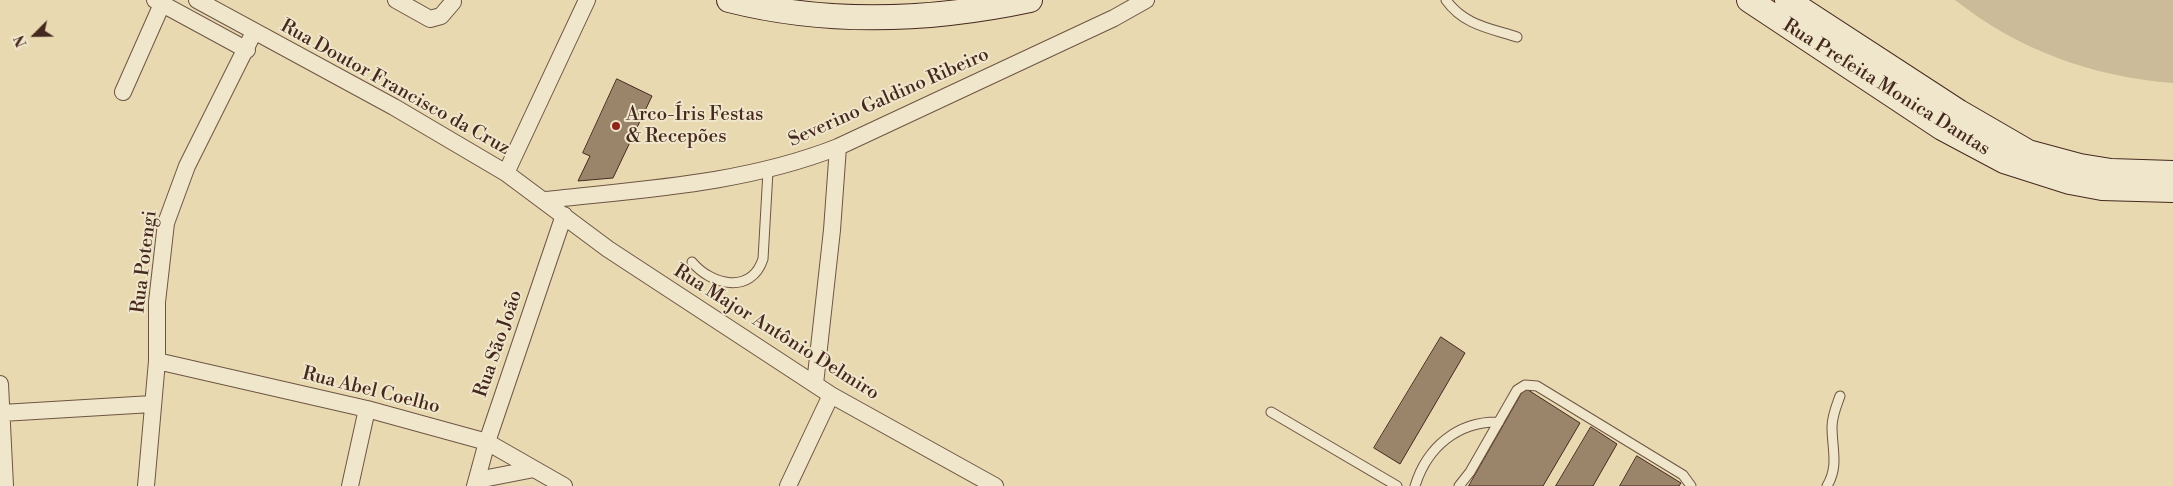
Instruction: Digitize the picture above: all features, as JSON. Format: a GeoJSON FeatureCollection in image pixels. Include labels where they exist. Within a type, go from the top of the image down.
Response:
{"type":"FeatureCollection","features":[{"type":"Feature","properties":{"kind":"main road"},"geometry":{"type":"LineString","coordinates":[[729,0],[778,10],[865,18],[912,17],[973,11],[1030,0]]}},
{"type":"Feature","properties":{"kind":"main road","name":"Rua Prefeita Monica Dantas"},"geometry":{"type":"LineString","coordinates":[[1749,0],[1942,128],[2004,162],[2070,182],[2102,188],[2173,190]]}},
{"type":"Feature","properties":{"kind":"main road","name":"Rua Prefeita Monica Dantas"},"geometry":{"type":"LineString","coordinates":[[1787,0],[1959,112],[2028,152],[2080,166],[2112,171],[2173,174]]}},
{"type":"Feature","properties":{"kind":"street","name":"Rua Doutor Francisco da Cruz"},"geometry":{"type":"LineString","coordinates":[[197,0],[394,107],[506,173],[545,200]]}},
{"type":"Feature","properties":{"kind":"street"},"geometry":{"type":"LineString","coordinates":[[396,0],[430,19],[442,16],[453,2]]}},
{"type":"Feature","properties":{"kind":"street"},"geometry":{"type":"LineString","coordinates":[[506,173],[587,0]]}},
{"type":"Feature","properties":{"kind":"street","name":"Severino Galdino Ribeiro"},"geometry":{"type":"LineString","coordinates":[[545,200],[694,184],[768,171],[838,147],[1114,18],[1146,0]]}},
{"type":"Feature","properties":{"kind":"street"},"geometry":{"type":"LineString","coordinates":[[123,92],[159,2],[246,50]]}},
{"type":"Feature","properties":{"kind":"street","name":"Rua Potengi"},"geometry":{"type":"LineString","coordinates":[[146,486],[157,361],[157,302],[166,223],[187,166],[254,32]]}},
{"type":"Feature","properties":{"kind":"street"},"geometry":{"type":"LineString","coordinates":[[815,384],[832,230],[838,147]]}},
{"type":"Feature","properties":{"kind":"street","name":"Rua Major Antônio Delmiro"},"geometry":{"type":"LineString","coordinates":[[545,200],[608,249],[831,396],[995,486]]}},
{"type":"Feature","properties":{"kind":"street","name":"Rua São João"},"geometry":{"type":"LineString","coordinates":[[476,483],[487,442],[564,216]]}},
{"type":"Feature","properties":{"kind":"street","name":"Rua Abel Coelho"},"geometry":{"type":"LineString","coordinates":[[157,361],[367,409],[487,442],[564,486]]}},
{"type":"Feature","properties":{"kind":"street"},"geometry":{"type":"LineString","coordinates":[[0,384],[5,486]]}},
{"type":"Feature","properties":{"kind":"street"},"geometry":{"type":"LineString","coordinates":[[788,486],[831,396]]}},
{"type":"Feature","properties":{"kind":"street"},"geometry":{"type":"LineString","coordinates":[[2,413],[152,404]]}},
{"type":"Feature","properties":{"kind":"street"},"geometry":{"type":"LineString","coordinates":[[350,486],[367,409]]}},
{"type":"Feature","properties":{"kind":"street"},"geometry":{"type":"LineString","coordinates":[[476,483],[534,470]]}},
{"type":"Feature","properties":{"kind":"lane"},"geometry":{"type":"LineString","coordinates":[[1446,0],[1454,11],[1469,21],[1518,37]]}},
{"type":"Feature","properties":{"kind":"lane"},"geometry":{"type":"LineString","coordinates":[[692,262],[701,273],[712,280],[724,282],[746,279],[760,268],[763,259],[768,171]]}},
{"type":"Feature","properties":{"kind":"lane"},"geometry":{"type":"LineString","coordinates":[[1459,486],[1470,472],[1517,390],[1526,386],[1537,386],[1683,475],[1691,486]]}},
{"type":"Feature","properties":{"kind":"lane"},"geometry":{"type":"LineString","coordinates":[[1827,486],[1832,478],[1836,460],[1832,428],[1834,413],[1840,396]]}},
{"type":"Feature","properties":{"kind":"lane"},"geometry":{"type":"LineString","coordinates":[[1272,412],[1397,486]]}},
{"type":"Feature","properties":{"kind":"lane"},"geometry":{"type":"LineString","coordinates":[[1416,486],[1425,464],[1445,439],[1459,429],[1472,424],[1499,422]]}},
{"type":"Feature","properties":{"kind":"shaded area"},"geometry":{"type":"Polygon","coordinates":[[[1955,0],[2173,0],[2173,83],[2114,75],[2058,58],[2004,33],[1979,18],[1955,0]]]}},
{"type":"Feature","properties":{"kind":"building"},"geometry":{"type":"Polygon","coordinates":[[[617,79],[652,96],[613,178],[578,181],[590,156],[583,153],[617,79]]]}},
{"type":"Feature","properties":{"kind":"building"},"geometry":{"type":"Polygon","coordinates":[[[1441,337],[1465,353],[1400,464],[1374,448],[1441,337]]]}},
{"type":"Feature","properties":{"kind":"building"},"geometry":{"type":"Polygon","coordinates":[[[1525,388],[1580,423],[1543,486],[1469,486],[1525,388]]]}},
{"type":"Feature","properties":{"kind":"building"},"geometry":{"type":"Polygon","coordinates":[[[1591,427],[1617,444],[1593,486],[1556,486],[1591,427]]]}},
{"type":"Feature","properties":{"kind":"building"},"geometry":{"type":"Polygon","coordinates":[[[1637,456],[1681,483],[1679,486],[1620,486],[1637,456]]]}},
{"type":"Feature","properties":{"kind":"place","name":"Arco-Íris Festas & Recepões"},"geometry":{"type":"Point","coordinates":[616,126]}}]}
